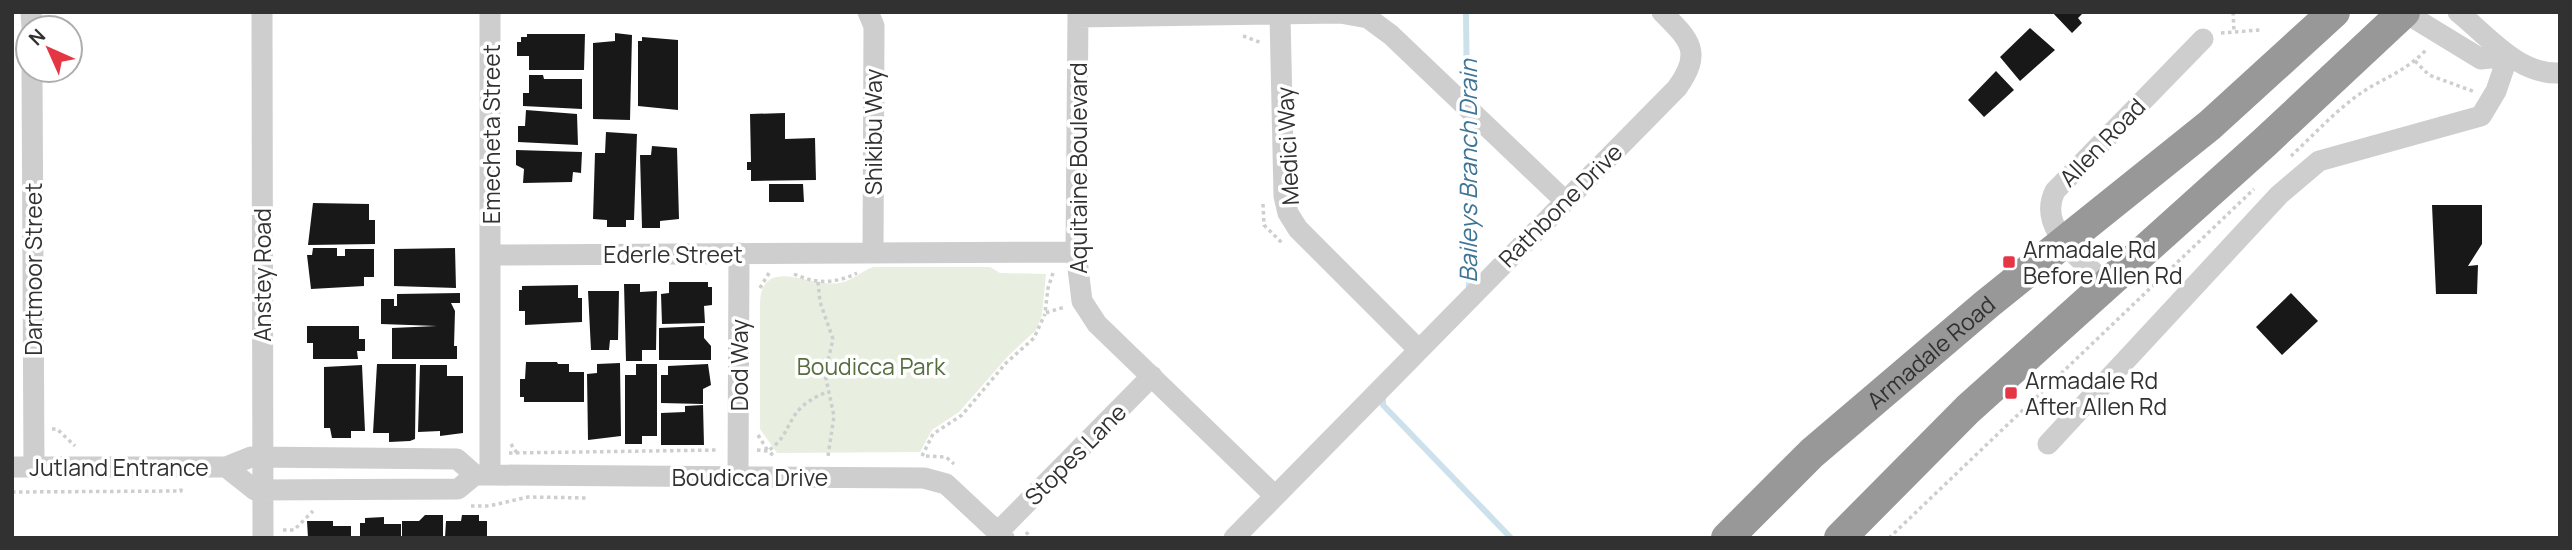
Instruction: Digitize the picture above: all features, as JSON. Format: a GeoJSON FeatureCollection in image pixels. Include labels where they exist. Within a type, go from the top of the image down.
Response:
{"type":"FeatureCollection","features":[{"type":"Feature","properties":{"kind":"highway","name":"Armadale Road"},"geometry":{"type":"LineString","coordinates":[[1727,538],[1812,453],[2064,241],[2210,125],[2334,12]]}},
{"type":"Feature","properties":{"kind":"highway"},"geometry":{"type":"LineString","coordinates":[[1840,538],[1968,409],[2404,12]]}},
{"type":"Feature","properties":{"kind":"street","name":"Anstey Road"},"geometry":{"type":"LineString","coordinates":[[262,12],[263,535]]}},
{"type":"Feature","properties":{"kind":"street","name":"Emecheta Street"},"geometry":{"type":"LineString","coordinates":[[491,12],[491,255]]}},
{"type":"Feature","properties":{"kind":"street","name":"Shikibu Way"},"geometry":{"type":"LineString","coordinates":[[868,12],[874,26],[873,253]]}},
{"type":"Feature","properties":{"kind":"street","name":"Rathbone Drive"},"geometry":{"type":"LineString","coordinates":[[1234,538],[1677,88],[1689,72],[1693,54],[1686,37],[1662,12]]}},
{"type":"Feature","properties":{"kind":"street"},"geometry":{"type":"LineString","coordinates":[[2404,12],[2482,59],[2508,56]]}},
{"type":"Feature","properties":{"kind":"street"},"geometry":{"type":"LineString","coordinates":[[2458,12],[2508,56],[2528,67],[2560,73]]}},
{"type":"Feature","properties":{"kind":"street"},"geometry":{"type":"LineString","coordinates":[[1078,15],[1280,16],[1340,13],[1368,18],[1391,35],[1564,200]]}},
{"type":"Feature","properties":{"kind":"street","name":"Aquitaine Boulevard"},"geometry":{"type":"LineString","coordinates":[[1078,15],[1076,252],[1082,301],[1097,324],[1275,496]]}},
{"type":"Feature","properties":{"kind":"street","name":"Medici Way"},"geometry":{"type":"LineString","coordinates":[[1280,16],[1284,196],[1288,212],[1298,229],[1418,349]]}},
{"type":"Feature","properties":{"kind":"street","name":"Allen Road"},"geometry":{"type":"LineString","coordinates":[[2107,285],[2064,241],[2049,221],[2048,204],[2055,191],[2203,39]]}},
{"type":"Feature","properties":{"kind":"street"},"geometry":{"type":"LineString","coordinates":[[2048,444],[2279,195],[2319,161],[2481,116],[2508,56]]}},
{"type":"Feature","properties":{"kind":"street","name":"Dartmoor Street"},"geometry":{"type":"LineString","coordinates":[[32,84],[34,467]]}},
{"type":"Feature","properties":{"kind":"street","name":"Ederle Street"},"geometry":{"type":"LineString","coordinates":[[491,255],[1076,252]]}},
{"type":"Feature","properties":{"kind":"street","name":"Dod Way"},"geometry":{"type":"LineString","coordinates":[[738,477],[739,253]]}},
{"type":"Feature","properties":{"kind":"street"},"geometry":{"type":"LineString","coordinates":[[482,475],[491,255]]}},
{"type":"Feature","properties":{"kind":"street","name":"Stopes Lane"},"geometry":{"type":"LineString","coordinates":[[1001,535],[1152,376]]}},
{"type":"Feature","properties":{"kind":"street","name":"Jutland Entrance"},"geometry":{"type":"LineString","coordinates":[[12,467],[226,467],[251,457],[263,457]]}},
{"type":"Feature","properties":{"kind":"street","name":"Boudicca Drive"},"geometry":{"type":"LineString","coordinates":[[263,457],[457,459],[482,475]]}},
{"type":"Feature","properties":{"kind":"street","name":"Jutland Entrance"},"geometry":{"type":"LineString","coordinates":[[226,467],[255,490],[263,490]]}},
{"type":"Feature","properties":{"kind":"street","name":"Boudicca Drive"},"geometry":{"type":"LineString","coordinates":[[263,490],[458,489],[482,475],[738,477],[773,467],[924,478],[946,484],[1001,535]]}},
{"type":"Feature","properties":{"kind":"path"},"geometry":{"type":"LineString","coordinates":[[2233,12],[2234,32]]}},
{"type":"Feature","properties":{"kind":"path"},"geometry":{"type":"LineString","coordinates":[[2203,39],[2209,34],[2260,30]]}},
{"type":"Feature","properties":{"kind":"path"},"geometry":{"type":"LineString","coordinates":[[1234,36],[1247,37],[1263,44]]}},
{"type":"Feature","properties":{"kind":"path"},"geometry":{"type":"LineString","coordinates":[[2290,157],[2363,93],[2415,61],[2440,36]]}},
{"type":"Feature","properties":{"kind":"path"},"geometry":{"type":"LineString","coordinates":[[2415,61],[2429,75],[2491,98]]}},
{"type":"Feature","properties":{"kind":"path"},"geometry":{"type":"LineString","coordinates":[[1889,538],[2259,185]]}},
{"type":"Feature","properties":{"kind":"path"},"geometry":{"type":"LineString","coordinates":[[1264,197],[1264,225],[1291,252]]}},
{"type":"Feature","properties":{"kind":"path"},"geometry":{"type":"LineString","coordinates":[[922,456],[933,434],[962,415],[1006,363],[1034,338],[1044,323],[1048,288],[1053,273]]}},
{"type":"Feature","properties":{"kind":"path"},"geometry":{"type":"LineString","coordinates":[[818,282],[820,302],[834,339],[825,374],[834,416],[828,456]]}},
{"type":"Feature","properties":{"kind":"path"},"geometry":{"type":"LineString","coordinates":[[1045,313],[1066,307],[1070,315]]}},
{"type":"Feature","properties":{"kind":"path"},"geometry":{"type":"LineString","coordinates":[[768,451],[781,437],[797,408],[827,391]]}},
{"type":"Feature","properties":{"kind":"path"},"geometry":{"type":"LineString","coordinates":[[462,506],[489,506],[528,498],[597,498]]}},
{"type":"Feature","properties":{"kind":"path"},"geometry":{"type":"LineString","coordinates":[[263,535],[294,530],[313,511],[323,509]]}},
{"type":"Feature","properties":{"kind":"green space","name":"Boudicca Park"},"geometry":{"type":"Polygon","coordinates":[[[873,267],[990,267],[1000,273],[1046,274],[1042,315],[1036,330],[1009,355],[959,412],[932,430],[920,452],[777,453],[760,429],[760,303],[763,288],[769,280],[778,276],[839,283],[873,267]]]}},
{"type":"Feature","properties":{"kind":"building"},"geometry":{"type":"Polygon","coordinates":[[[2052,12],[2084,12],[2078,18],[2082,23],[2072,33],[2052,12]]]}},
{"type":"Feature","properties":{"kind":"building"},"geometry":{"type":"Polygon","coordinates":[[[2030,28],[2055,50],[2020,81],[2000,57],[2030,28]]]}},
{"type":"Feature","properties":{"kind":"building"},"geometry":{"type":"Polygon","coordinates":[[[615,33],[632,35],[630,120],[593,119],[593,43],[615,41],[615,33]]]}},
{"type":"Feature","properties":{"kind":"building"},"geometry":{"type":"Polygon","coordinates":[[[527,34],[585,34],[584,70],[529,70],[529,56],[517,56],[517,42],[521,42],[521,37],[527,37],[527,34]]]}},
{"type":"Feature","properties":{"kind":"building"},"geometry":{"type":"Polygon","coordinates":[[[642,37],[678,40],[678,110],[638,106],[638,41],[642,41],[642,37]]]}},
{"type":"Feature","properties":{"kind":"building"},"geometry":{"type":"Polygon","coordinates":[[[1996,71],[2014,90],[1984,117],[1968,100],[1996,71]]]}},
{"type":"Feature","properties":{"kind":"building"},"geometry":{"type":"Polygon","coordinates":[[[529,75],[543,75],[544,79],[582,79],[582,109],[523,106],[523,93],[529,93],[529,75]]]}},
{"type":"Feature","properties":{"kind":"building"},"geometry":{"type":"Polygon","coordinates":[[[526,110],[577,114],[578,145],[518,142],[518,126],[525,126],[526,110]]]}},
{"type":"Feature","properties":{"kind":"building"},"geometry":{"type":"Polygon","coordinates":[[[785,113],[785,139],[815,138],[816,180],[751,181],[751,170],[747,170],[747,162],[751,162],[750,114],[785,113]]]}},
{"type":"Feature","properties":{"kind":"building"},"geometry":{"type":"Polygon","coordinates":[[[606,132],[637,134],[634,220],[626,220],[626,227],[607,227],[607,220],[593,219],[595,153],[605,153],[606,132]]]}},
{"type":"Feature","properties":{"kind":"building"},"geometry":{"type":"Polygon","coordinates":[[[652,146],[677,148],[679,219],[660,221],[660,228],[642,228],[640,155],[651,155],[652,146]]]}},
{"type":"Feature","properties":{"kind":"building"},"geometry":{"type":"Polygon","coordinates":[[[516,150],[582,152],[581,173],[573,172],[572,182],[523,183],[524,169],[516,165],[516,150]]]}},
{"type":"Feature","properties":{"kind":"building"},"geometry":{"type":"Polygon","coordinates":[[[769,184],[803,184],[804,202],[769,202],[769,184]]]}},
{"type":"Feature","properties":{"kind":"building"},"geometry":{"type":"Polygon","coordinates":[[[313,203],[369,204],[369,220],[375,220],[375,244],[308,245],[313,203]]]}},
{"type":"Feature","properties":{"kind":"building"},"geometry":{"type":"Polygon","coordinates":[[[2432,205],[2482,205],[2482,244],[2468,266],[2478,265],[2477,294],[2436,294],[2432,205]]]}},
{"type":"Feature","properties":{"kind":"building"},"geometry":{"type":"Polygon","coordinates":[[[313,248],[337,248],[337,256],[345,256],[345,249],[374,249],[374,277],[364,277],[364,286],[311,289],[307,255],[312,255],[313,248]]]}},
{"type":"Feature","properties":{"kind":"building"},"geometry":{"type":"Polygon","coordinates":[[[455,248],[456,288],[394,286],[394,249],[455,248]]]}},
{"type":"Feature","properties":{"kind":"building"},"geometry":{"type":"Polygon","coordinates":[[[669,282],[708,282],[708,287],[712,287],[712,305],[704,306],[705,323],[662,324],[661,294],[669,293],[669,282]]]}},
{"type":"Feature","properties":{"kind":"building"},"geometry":{"type":"Polygon","coordinates":[[[624,284],[640,284],[640,292],[657,291],[656,350],[642,350],[642,361],[626,361],[624,284]]]}},
{"type":"Feature","properties":{"kind":"building"},"geometry":{"type":"Polygon","coordinates":[[[578,285],[578,298],[582,298],[582,322],[525,325],[525,311],[519,311],[519,290],[522,290],[522,286],[578,285]]]}},
{"type":"Feature","properties":{"kind":"building"},"geometry":{"type":"Polygon","coordinates":[[[588,291],[619,291],[618,340],[610,340],[609,350],[591,350],[588,291]]]}},
{"type":"Feature","properties":{"kind":"building"},"geometry":{"type":"Polygon","coordinates":[[[460,293],[460,303],[451,303],[455,311],[454,346],[457,346],[457,359],[392,359],[392,328],[437,326],[381,324],[381,299],[394,299],[394,306],[397,306],[397,294],[460,293]]]}},
{"type":"Feature","properties":{"kind":"building"},"geometry":{"type":"Polygon","coordinates":[[[2291,293],[2318,321],[2282,355],[2256,327],[2291,293]]]}},
{"type":"Feature","properties":{"kind":"building"},"geometry":{"type":"Polygon","coordinates":[[[307,326],[359,326],[359,339],[365,339],[365,351],[357,351],[358,359],[313,359],[313,343],[307,343],[307,326]]]}},
{"type":"Feature","properties":{"kind":"building"},"geometry":{"type":"Polygon","coordinates":[[[704,326],[704,338],[711,346],[711,360],[659,360],[659,328],[704,326]]]}},
{"type":"Feature","properties":{"kind":"building"},"geometry":{"type":"Polygon","coordinates":[[[526,362],[569,364],[569,372],[584,372],[584,402],[524,402],[524,397],[520,397],[520,379],[525,379],[526,362]]]}},
{"type":"Feature","properties":{"kind":"building"},"geometry":{"type":"Polygon","coordinates":[[[620,363],[621,436],[588,440],[587,374],[597,373],[597,364],[620,363]]]}},
{"type":"Feature","properties":{"kind":"building"},"geometry":{"type":"Polygon","coordinates":[[[377,364],[416,364],[415,439],[389,442],[389,433],[373,433],[377,364]]]}},
{"type":"Feature","properties":{"kind":"building"},"geometry":{"type":"Polygon","coordinates":[[[636,364],[657,364],[657,436],[642,436],[642,444],[625,444],[625,375],[636,375],[636,364]]]}},
{"type":"Feature","properties":{"kind":"building"},"geometry":{"type":"Polygon","coordinates":[[[708,364],[711,385],[703,389],[703,404],[661,403],[661,375],[668,375],[668,366],[708,364]]]}},
{"type":"Feature","properties":{"kind":"building"},"geometry":{"type":"Polygon","coordinates":[[[362,365],[365,431],[351,431],[351,438],[332,438],[330,428],[324,428],[324,367],[362,365]]]}},
{"type":"Feature","properties":{"kind":"building"},"geometry":{"type":"Polygon","coordinates":[[[420,365],[447,365],[447,376],[463,376],[463,433],[440,436],[440,431],[418,432],[420,365]]]}},
{"type":"Feature","properties":{"kind":"building"},"geometry":{"type":"Polygon","coordinates":[[[703,405],[704,445],[661,445],[661,413],[685,412],[685,406],[703,405]]]}},
{"type":"Feature","properties":{"kind":"building"},"geometry":{"type":"Polygon","coordinates":[[[425,515],[443,515],[443,538],[402,538],[402,521],[419,521],[425,515]]]}},
{"type":"Feature","properties":{"kind":"building"},"geometry":{"type":"Polygon","coordinates":[[[462,515],[479,515],[479,521],[487,521],[487,538],[445,538],[446,521],[461,521],[462,515]]]}},
{"type":"Feature","properties":{"kind":"building"},"geometry":{"type":"Polygon","coordinates":[[[384,517],[384,524],[401,524],[401,538],[360,538],[360,523],[365,523],[365,518],[384,517]]]}},
{"type":"Feature","properties":{"kind":"building"},"geometry":{"type":"Polygon","coordinates":[[[307,521],[333,521],[333,526],[351,526],[351,538],[308,538],[307,521]]]}},
{"type":"Feature","properties":{"kind":"waterway","name":"Baileys Branch Drain"},"geometry":{"type":"LineString","coordinates":[[1466,12],[1467,101]]}},
{"type":"Feature","properties":{"kind":"waterway","name":"Baileys Branch Drain"},"geometry":{"type":"LineString","coordinates":[[1467,115],[1469,293]]}},
{"type":"Feature","properties":{"kind":"waterway","name":"Baileys Branch Drain"},"geometry":{"type":"LineString","coordinates":[[1383,395],[1383,405],[1511,538]]}},
{"type":"Feature","properties":{"kind":"place","name":"Armadale Rd Before Allen Rd"},"geometry":{"type":"Point","coordinates":[2009,262]}},
{"type":"Feature","properties":{"kind":"place","name":"Armadale Rd After Allen Rd"},"geometry":{"type":"Point","coordinates":[2011,393]}}]}
